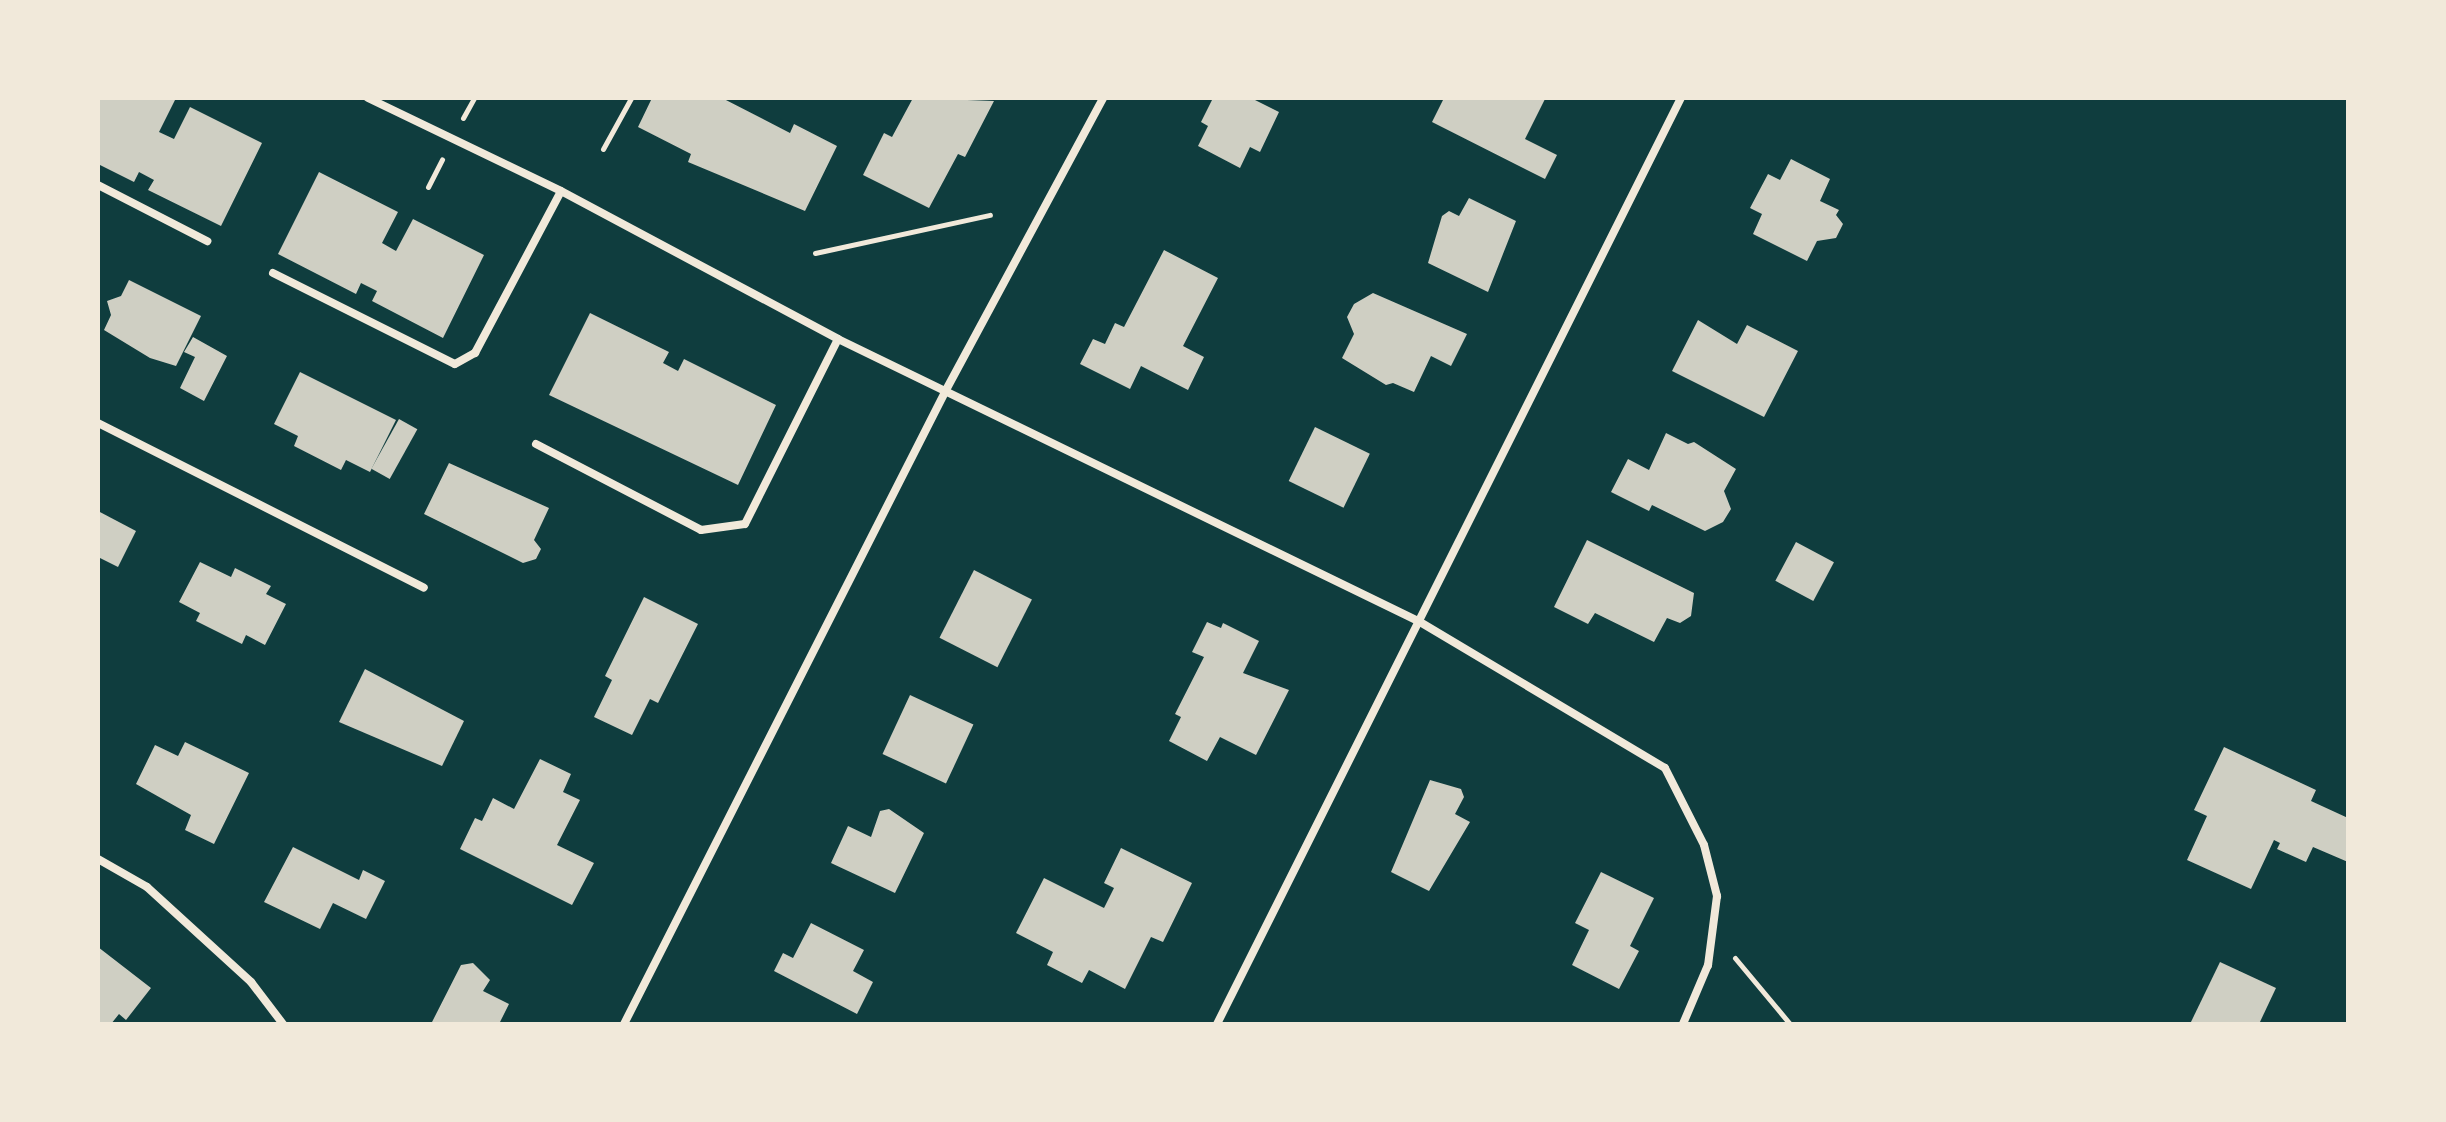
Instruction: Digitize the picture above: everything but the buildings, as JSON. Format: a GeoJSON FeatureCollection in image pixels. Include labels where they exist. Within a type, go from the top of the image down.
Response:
{"type":"FeatureCollection","features":[{"type":"Feature","properties":{"kind":"street"},"geometry":{"type":"LineString","coordinates":[[368,98],[561,191],[838,339],[1420,622],[1665,768],[1704,845],[1717,896],[1713,933],[1699,997],[1683,1024]]}},
{"type":"Feature","properties":{"kind":"street"},"geometry":{"type":"LineString","coordinates":[[624,1024],[946,390],[1103,98]]}},
{"type":"Feature","properties":{"kind":"street"},"geometry":{"type":"LineString","coordinates":[[1217,1024],[1681,98]]}},
{"type":"Feature","properties":{"kind":"street"},"geometry":{"type":"LineString","coordinates":[[98,185],[207,241]]}},
{"type":"Feature","properties":{"kind":"street"},"geometry":{"type":"LineString","coordinates":[[273,273],[455,364],[475,353],[561,191]]}},
{"type":"Feature","properties":{"kind":"street"},"geometry":{"type":"LineString","coordinates":[[536,444],[701,530],[745,524],[838,339]]}},
{"type":"Feature","properties":{"kind":"street"},"geometry":{"type":"LineString","coordinates":[[98,423],[424,588]]}},
{"type":"Feature","properties":{"kind":"street"},"geometry":{"type":"LineString","coordinates":[[98,859],[147,887],[251,982],[283,1024]]}},
{"type":"Feature","properties":{"kind":"path"},"geometry":{"type":"LineString","coordinates":[[603,149],[631,98]]}},
{"type":"Feature","properties":{"kind":"path"},"geometry":{"type":"LineString","coordinates":[[815,253],[990,215]]}},
{"type":"Feature","properties":{"kind":"path"},"geometry":{"type":"LineString","coordinates":[[1713,933],[1790,1024]]}}]}
